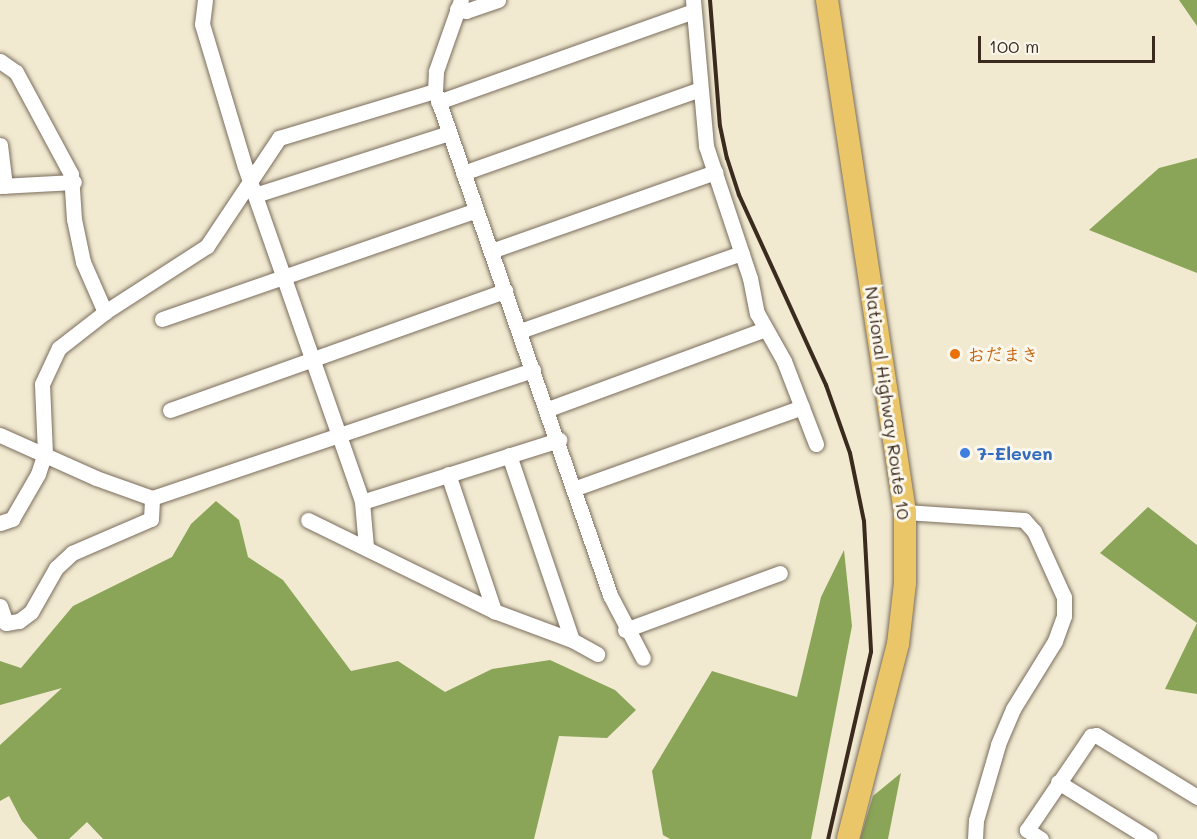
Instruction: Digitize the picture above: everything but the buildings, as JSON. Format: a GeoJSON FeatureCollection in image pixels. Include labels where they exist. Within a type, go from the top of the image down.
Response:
{"type":"FeatureCollection","features":[{"type":"Feature","properties":{"kind":"highway","name":"National Highway Route 10"},"geometry":{"type":"LineString","coordinates":[[827,0],[905,512],[905,583],[898,644],[848,839]]}},
{"type":"Feature","properties":{"kind":"street"},"geometry":{"type":"LineString","coordinates":[[205,0],[202,24],[249,178],[362,502],[366,547]]}},
{"type":"Feature","properties":{"kind":"street"},"geometry":{"type":"LineString","coordinates":[[498,0],[466,12],[459,4],[436,71],[436,96],[576,488],[599,565],[625,630],[643,658]]}},
{"type":"Feature","properties":{"kind":"street"},"geometry":{"type":"LineString","coordinates":[[0,523],[12,519],[38,474],[45,453],[40,398],[46,370],[68,340],[105,312],[207,246],[249,178],[279,138],[436,96],[693,5],[705,140],[742,253],[756,313],[784,361],[816,444]]}},
{"type":"Feature","properties":{"kind":"street"},"geometry":{"type":"LineString","coordinates":[[0,61],[16,72],[74,182],[74,219],[83,262],[105,312]]}},
{"type":"Feature","properties":{"kind":"street"},"geometry":{"type":"LineString","coordinates":[[463,173],[700,89]]}},
{"type":"Feature","properties":{"kind":"street"},"geometry":{"type":"LineString","coordinates":[[255,195],[449,133]]}},
{"type":"Feature","properties":{"kind":"street"},"geometry":{"type":"LineString","coordinates":[[0,145],[2,186],[74,182]]}},
{"type":"Feature","properties":{"kind":"street"},"geometry":{"type":"LineString","coordinates":[[491,251],[715,172]]}},
{"type":"Feature","properties":{"kind":"street"},"geometry":{"type":"LineString","coordinates":[[162,319],[476,210]]}},
{"type":"Feature","properties":{"kind":"street"},"geometry":{"type":"LineString","coordinates":[[520,331],[742,253]]}},
{"type":"Feature","properties":{"kind":"street"},"geometry":{"type":"LineString","coordinates":[[170,410],[505,291]]}},
{"type":"Feature","properties":{"kind":"street"},"geometry":{"type":"LineString","coordinates":[[548,409],[765,329]]}},
{"type":"Feature","properties":{"kind":"street"},"geometry":{"type":"LineString","coordinates":[[0,435],[45,453],[96,478],[152,498],[533,370]]}},
{"type":"Feature","properties":{"kind":"street"},"geometry":{"type":"LineString","coordinates":[[576,488],[802,407]]}},
{"type":"Feature","properties":{"kind":"street"},"geometry":{"type":"LineString","coordinates":[[362,502],[558,440]]}},
{"type":"Feature","properties":{"kind":"street"},"geometry":{"type":"LineString","coordinates":[[509,455],[572,640]]}},
{"type":"Feature","properties":{"kind":"street"},"geometry":{"type":"LineString","coordinates":[[448,474],[494,611]]}},
{"type":"Feature","properties":{"kind":"street"},"geometry":{"type":"LineString","coordinates":[[0,606],[6,623],[19,621],[31,612],[56,568],[72,553],[151,519],[152,498]]}},
{"type":"Feature","properties":{"kind":"street"},"geometry":{"type":"LineString","coordinates":[[905,512],[1024,520],[1034,531],[1064,597],[1064,616],[1055,641],[1014,709],[998,745],[976,820],[975,839]]}},
{"type":"Feature","properties":{"kind":"street"},"geometry":{"type":"LineString","coordinates":[[308,520],[494,611],[572,640],[597,654]]}},
{"type":"Feature","properties":{"kind":"street"},"geometry":{"type":"LineString","coordinates":[[625,630],[780,573]]}},
{"type":"Feature","properties":{"kind":"street"},"geometry":{"type":"LineString","coordinates":[[1041,839],[1027,830],[1085,740],[1096,735],[1197,796]]}},
{"type":"Feature","properties":{"kind":"street"},"geometry":{"type":"LineString","coordinates":[[1058,782],[1150,839]]}},
{"type":"Feature","properties":{"kind":"green space"},"geometry":{"type":"Polygon","coordinates":[[[1179,0],[1197,0],[1197,26],[1179,0]]]}},
{"type":"Feature","properties":{"kind":"green space"},"geometry":{"type":"Polygon","coordinates":[[[1197,158],[1197,273],[1089,230],[1159,168],[1197,158]]]}},
{"type":"Feature","properties":{"kind":"green space"},"geometry":{"type":"Polygon","coordinates":[[[216,501],[239,520],[248,557],[283,580],[351,671],[398,661],[445,692],[492,669],[550,660],[615,690],[636,710],[607,738],[559,736],[534,839],[103,839],[87,822],[69,839],[38,839],[22,821],[9,796],[0,801],[0,745],[62,688],[0,705],[0,661],[21,668],[73,606],[172,557],[191,524],[216,501]]]}},
{"type":"Feature","properties":{"kind":"green space"},"geometry":{"type":"Polygon","coordinates":[[[1148,507],[1197,545],[1197,623],[1100,553],[1148,507]]]}},
{"type":"Feature","properties":{"kind":"green space"},"geometry":{"type":"Polygon","coordinates":[[[844,550],[852,626],[811,839],[670,839],[663,835],[652,771],[712,671],[797,697],[821,597],[844,550]]]}},
{"type":"Feature","properties":{"kind":"green space"},"geometry":{"type":"Polygon","coordinates":[[[1197,623],[1197,694],[1165,689],[1197,623]]]}},
{"type":"Feature","properties":{"kind":"green space"},"geometry":{"type":"Polygon","coordinates":[[[901,773],[888,839],[860,839],[873,796],[901,773]]]}},
{"type":"Feature","properties":{"kind":"railway"},"geometry":{"type":"LineString","coordinates":[[710,0],[720,126],[727,158],[739,195],[826,385],[850,453],[864,521],[871,652],[828,839]]}},
{"type":"Feature","properties":{"kind":"place","name":"おだまき"},"geometry":{"type":"Point","coordinates":[955,354]}},
{"type":"Feature","properties":{"kind":"place","name":"7-Eleven"},"geometry":{"type":"Point","coordinates":[965,453]}}]}
